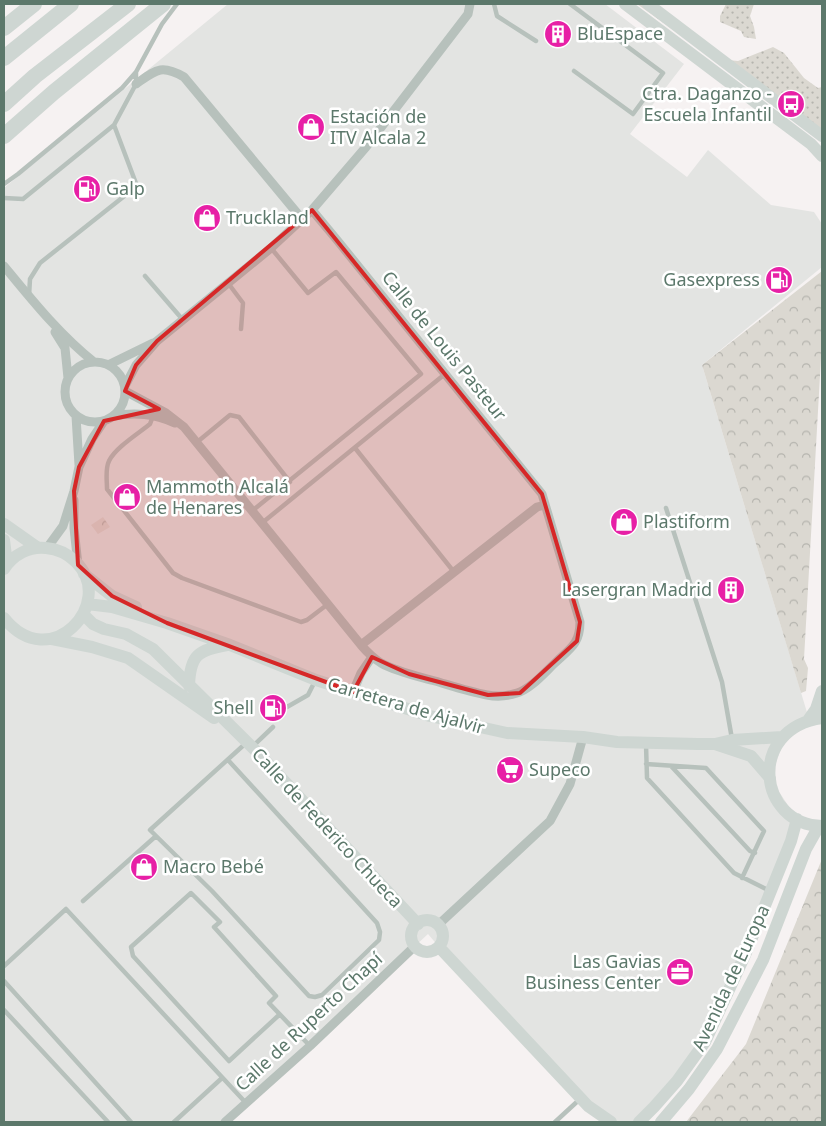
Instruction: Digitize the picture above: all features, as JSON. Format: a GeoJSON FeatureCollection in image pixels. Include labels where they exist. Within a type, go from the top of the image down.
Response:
{"type":"FeatureCollection","features":[{"type":"Feature","properties":{"kind":"highway"},"geometry":{"type":"LineString","coordinates":[[4,28],[34,4]]}},
{"type":"Feature","properties":{"kind":"highway"},"geometry":{"type":"LineString","coordinates":[[4,58],[71,4]]}},
{"type":"Feature","properties":{"kind":"highway"},"geometry":{"type":"LineString","coordinates":[[4,104],[36,76],[128,4]]}},
{"type":"Feature","properties":{"kind":"highway"},"geometry":{"type":"LineString","coordinates":[[4,136],[54,92],[163,4]]}},
{"type":"Feature","properties":{"kind":"street"},"geometry":{"type":"LineString","coordinates":[[125,389],[136,365],[157,341],[271,248],[312,210],[390,116],[468,14],[470,4]]}},
{"type":"Feature","properties":{"kind":"street"},"geometry":{"type":"LineString","coordinates":[[625,4],[811,144],[822,156]]}},
{"type":"Feature","properties":{"kind":"street"},"geometry":{"type":"LineString","coordinates":[[648,4],[822,136]]}},
{"type":"Feature","properties":{"kind":"street"},"geometry":{"type":"LineString","coordinates":[[136,84],[154,71],[170,69],[184,77],[302,219]]}},
{"type":"Feature","properties":{"kind":"street","name":"Calle de Louis Pasteur"},"geometry":{"type":"LineString","coordinates":[[125,389],[166,413],[184,428],[372,657],[382,664],[409,674],[488,695],[505,696],[520,692],[570,650],[577,642],[580,633],[580,622],[542,494],[312,210]]}},
{"type":"Feature","properties":{"kind":"street"},"geometry":{"type":"LineString","coordinates":[[5,269],[47,319],[94,362]]}},
{"type":"Feature","properties":{"kind":"street"},"geometry":{"type":"LineString","coordinates":[[47,319],[65,348],[68,378],[65,398],[69,408],[76,416],[94,422],[104,421],[114,416],[120,409],[124,401],[125,389],[122,377],[108,364],[94,362],[83,364],[68,378]]}},
{"type":"Feature","properties":{"kind":"street"},"geometry":{"type":"LineString","coordinates":[[108,364],[157,341]]}},
{"type":"Feature","properties":{"kind":"street","name":"Calle de Louis Pasteur"},"geometry":{"type":"LineString","coordinates":[[114,416],[133,413],[153,415],[184,428]]}},
{"type":"Feature","properties":{"kind":"street"},"geometry":{"type":"LineString","coordinates":[[76,416],[79,467]]}},
{"type":"Feature","properties":{"kind":"street"},"geometry":{"type":"LineString","coordinates":[[5,566],[16,556],[27,550],[43,548],[63,526],[79,467],[92,439],[104,421]]}},
{"type":"Feature","properties":{"kind":"street"},"geometry":{"type":"LineString","coordinates":[[52,639],[65,634],[76,626],[85,610],[88,589],[81,569],[74,528],[74,491]]}},
{"type":"Feature","properties":{"kind":"street"},"geometry":{"type":"LineString","coordinates":[[362,645],[537,507],[545,505]]}},
{"type":"Feature","properties":{"kind":"street"},"geometry":{"type":"LineString","coordinates":[[4,524],[43,548]]}},
{"type":"Feature","properties":{"kind":"street"},"geometry":{"type":"LineString","coordinates":[[4,540],[5,566]]}},
{"type":"Feature","properties":{"kind":"street","name":"Carretera de Ajalvir"},"geometry":{"type":"LineString","coordinates":[[43,548],[59,550],[70,556],[81,569],[112,596],[167,623]]}},
{"type":"Feature","properties":{"kind":"street","name":"Carretera de Ajalvir"},"geometry":{"type":"LineString","coordinates":[[85,610],[112,606],[230,645],[316,680],[353,692],[430,716],[507,733],[617,742],[715,744],[732,740],[782,737]]}},
{"type":"Feature","properties":{"kind":"street"},"geometry":{"type":"LineString","coordinates":[[85,610],[93,624],[126,634],[153,649],[237,733]]}},
{"type":"Feature","properties":{"kind":"street"},"geometry":{"type":"LineString","coordinates":[[6,624],[24,636],[38,640],[52,639],[92,647],[128,658],[237,733]]}},
{"type":"Feature","properties":{"kind":"street"},"geometry":{"type":"LineString","coordinates":[[190,686],[190,669],[194,659],[202,652],[212,648],[230,645]]}},
{"type":"Feature","properties":{"kind":"street"},"geometry":{"type":"LineString","coordinates":[[353,692],[361,673],[372,657]]}},
{"type":"Feature","properties":{"kind":"street"},"geometry":{"type":"LineString","coordinates":[[820,826],[797,819],[784,809],[775,797],[770,778],[771,757],[782,737],[795,726],[816,719],[816,709],[822,691]]}},
{"type":"Feature","properties":{"kind":"street","name":"Calle de Federico Chueca"},"geometry":{"type":"LineString","coordinates":[[237,733],[418,924]]}},
{"type":"Feature","properties":{"kind":"street"},"geometry":{"type":"LineString","coordinates":[[438,925],[550,820],[570,784],[583,738]]}},
{"type":"Feature","properties":{"kind":"street","name":"Carretera de Ajalvir"},"geometry":{"type":"LineString","coordinates":[[715,744],[751,756],[770,778]]}},
{"type":"Feature","properties":{"kind":"street","name":"Avenida de Europa"},"geometry":{"type":"LineString","coordinates":[[639,1122],[654,1108],[705,1042],[745,955],[791,841],[797,819]]}},
{"type":"Feature","properties":{"kind":"street","name":"Avenida de Europa"},"geometry":{"type":"LineString","coordinates":[[661,1122],[689,1089],[717,1049],[764,960],[806,848],[820,826]]}},
{"type":"Feature","properties":{"kind":"street"},"geometry":{"type":"LineString","coordinates":[[428,920],[438,925],[443,931],[439,947],[432,952],[426,952],[421,951],[415,946],[412,934],[418,924],[428,920]]}},
{"type":"Feature","properties":{"kind":"street","name":"Calle de Ruperto Chapí"},"geometry":{"type":"LineString","coordinates":[[225,1122],[310,1046],[415,946]]}},
{"type":"Feature","properties":{"kind":"street"},"geometry":{"type":"LineString","coordinates":[[439,947],[588,1106],[611,1122]]}},
{"type":"Feature","properties":{"kind":"street"},"geometry":{"type":"LineString","coordinates":[[626,1122],[639,1122]]}},
{"type":"Feature","properties":{"kind":"lane"},"geometry":{"type":"LineString","coordinates":[[4,184],[122,88],[136,72],[162,24],[177,4]]}},
{"type":"Feature","properties":{"kind":"lane"},"geometry":{"type":"LineString","coordinates":[[494,4],[498,16],[536,41]]}},
{"type":"Feature","properties":{"kind":"lane"},"geometry":{"type":"LineString","coordinates":[[570,4],[663,73],[633,114],[574,72]]}},
{"type":"Feature","properties":{"kind":"lane"},"geometry":{"type":"LineString","coordinates":[[4,198],[23,199],[114,125],[136,84],[136,72]]}},
{"type":"Feature","properties":{"kind":"lane"},"geometry":{"type":"LineString","coordinates":[[29,297],[30,280],[40,263],[137,186],[114,125]]}},
{"type":"Feature","properties":{"kind":"lane"},"geometry":{"type":"LineString","coordinates":[[252,511],[421,374],[336,272],[308,293],[271,248]]}},
{"type":"Feature","properties":{"kind":"lane"},"geometry":{"type":"LineString","coordinates":[[145,276],[182,320]]}},
{"type":"Feature","properties":{"kind":"lane"},"geometry":{"type":"LineString","coordinates":[[228,283],[243,303],[241,329]]}},
{"type":"Feature","properties":{"kind":"lane"},"geometry":{"type":"LineString","coordinates":[[262,523],[445,374]]}},
{"type":"Feature","properties":{"kind":"lane"},"geometry":{"type":"LineString","coordinates":[[153,415],[150,424],[113,454],[108,462],[106,475],[107,489],[173,573],[301,622],[307,620],[328,604]]}},
{"type":"Feature","properties":{"kind":"lane"},"geometry":{"type":"LineString","coordinates":[[196,442],[230,415],[239,417],[290,482]]}},
{"type":"Feature","properties":{"kind":"lane"},"geometry":{"type":"LineString","coordinates":[[355,448],[454,572]]}},
{"type":"Feature","properties":{"kind":"lane"},"geometry":{"type":"LineString","coordinates":[[666,508],[722,682],[732,740]]}},
{"type":"Feature","properties":{"kind":"lane"},"geometry":{"type":"LineString","coordinates":[[287,707],[308,695],[316,680]]}},
{"type":"Feature","properties":{"kind":"lane"},"geometry":{"type":"LineString","coordinates":[[228,760],[377,923],[380,932],[379,940],[322,994],[315,997],[309,996],[212,892],[150,830],[228,760],[272,727]]}},
{"type":"Feature","properties":{"kind":"lane"},"geometry":{"type":"LineString","coordinates":[[646,742],[647,778],[734,873],[771,891]]}},
{"type":"Feature","properties":{"kind":"lane"},"geometry":{"type":"LineString","coordinates":[[646,764],[706,768],[764,831],[742,878]]}},
{"type":"Feature","properties":{"kind":"lane"},"geometry":{"type":"LineString","coordinates":[[671,766],[750,851],[755,853]]}},
{"type":"Feature","properties":{"kind":"lane"},"geometry":{"type":"LineString","coordinates":[[83,901],[156,836]]}},
{"type":"Feature","properties":{"kind":"lane"},"geometry":{"type":"LineString","coordinates":[[279,1015],[229,1061],[133,956],[131,947],[191,893],[220,922],[214,927],[276,996],[269,1003],[310,1046]]}},
{"type":"Feature","properties":{"kind":"lane"},"geometry":{"type":"LineString","coordinates":[[4,966],[66,909],[246,1103]]}},
{"type":"Feature","properties":{"kind":"lane"},"geometry":{"type":"LineString","coordinates":[[4,981],[131,1122]]}},
{"type":"Feature","properties":{"kind":"lane"},"geometry":{"type":"LineString","coordinates":[[4,1010],[108,1122]]}},
{"type":"Feature","properties":{"kind":"lane"},"geometry":{"type":"LineString","coordinates":[[174,1122],[222,1078]]}},
{"type":"Feature","properties":{"kind":"lane"},"geometry":{"type":"LineString","coordinates":[[555,1122],[581,1098]]}},
{"type":"Feature","properties":{"kind":"highlighted area"},"geometry":{"type":"Polygon","coordinates":[[[312,210],[542,494],[580,622],[577,641],[520,693],[488,695],[409,674],[372,657],[353,692],[167,623],[112,596],[78,565],[74,491],[79,467],[104,421],[159,409],[125,391],[136,365],[157,341],[312,210]]]}},
{"type":"Feature","properties":{"kind":"shaded area"},"geometry":{"type":"Polygon","coordinates":[[[228,4],[605,4],[684,64],[630,134],[687,177],[708,150],[771,205],[814,212],[822,224],[822,267],[702,365],[809,719],[788,731],[770,778],[797,819],[705,1042],[634,1121],[611,1122],[450,960],[428,934],[225,1122],[4,1122],[4,188],[228,4]]]}},
{"type":"Feature","properties":{"kind":"green space"},"geometry":{"type":"Polygon","coordinates":[[[637,4],[647,4],[728,60],[738,61],[773,47],[784,53],[804,78],[818,88],[822,87],[822,136],[637,4]]]}},
{"type":"Feature","properties":{"kind":"green space"},"geometry":{"type":"Polygon","coordinates":[[[726,4],[754,4],[750,16],[756,39],[744,37],[741,31],[720,22],[720,16],[726,4]]]}},
{"type":"Feature","properties":{"kind":"green space"},"geometry":{"type":"Polygon","coordinates":[[[822,271],[822,340],[804,659],[808,668],[806,691],[801,693],[702,365],[822,271]]]}},
{"type":"Feature","properties":{"kind":"green space"},"geometry":{"type":"Polygon","coordinates":[[[103,517],[110,527],[98,534],[91,525],[103,517]]]}},
{"type":"Feature","properties":{"kind":"green space"},"geometry":{"type":"Polygon","coordinates":[[[822,859],[822,1122],[686,1122],[746,1044],[822,859]]]}},
{"type":"Feature","properties":{"kind":"place","name":"BluEspace"},"geometry":{"type":"Point","coordinates":[558,34]}},
{"type":"Feature","properties":{"kind":"place","name":"Ctra. Daganzo - Escuela Infantil"},"geometry":{"type":"Point","coordinates":[791,104]}},
{"type":"Feature","properties":{"kind":"place","name":"Estación de ITV Alcala 2"},"geometry":{"type":"Point","coordinates":[311,127]}},
{"type":"Feature","properties":{"kind":"place","name":"Galp"},"geometry":{"type":"Point","coordinates":[87,189]}},
{"type":"Feature","properties":{"kind":"place","name":"Truckland"},"geometry":{"type":"Point","coordinates":[207,218]}},
{"type":"Feature","properties":{"kind":"place","name":"Gasexpress"},"geometry":{"type":"Point","coordinates":[779,280]}},
{"type":"Feature","properties":{"kind":"place","name":"Mammoth Alcalá de Henares"},"geometry":{"type":"Point","coordinates":[127,497]}},
{"type":"Feature","properties":{"kind":"place","name":"Plastiform"},"geometry":{"type":"Point","coordinates":[624,522]}},
{"type":"Feature","properties":{"kind":"place","name":"Lasergran Madrid"},"geometry":{"type":"Point","coordinates":[731,590]}},
{"type":"Feature","properties":{"kind":"place","name":"Shell"},"geometry":{"type":"Point","coordinates":[273,708]}},
{"type":"Feature","properties":{"kind":"place","name":"Supeco"},"geometry":{"type":"Point","coordinates":[510,770]}},
{"type":"Feature","properties":{"kind":"place","name":"Macro Bebé"},"geometry":{"type":"Point","coordinates":[144,867]}},
{"type":"Feature","properties":{"kind":"place","name":"Las Gavias Business Center"},"geometry":{"type":"Point","coordinates":[680,972]}}]}
